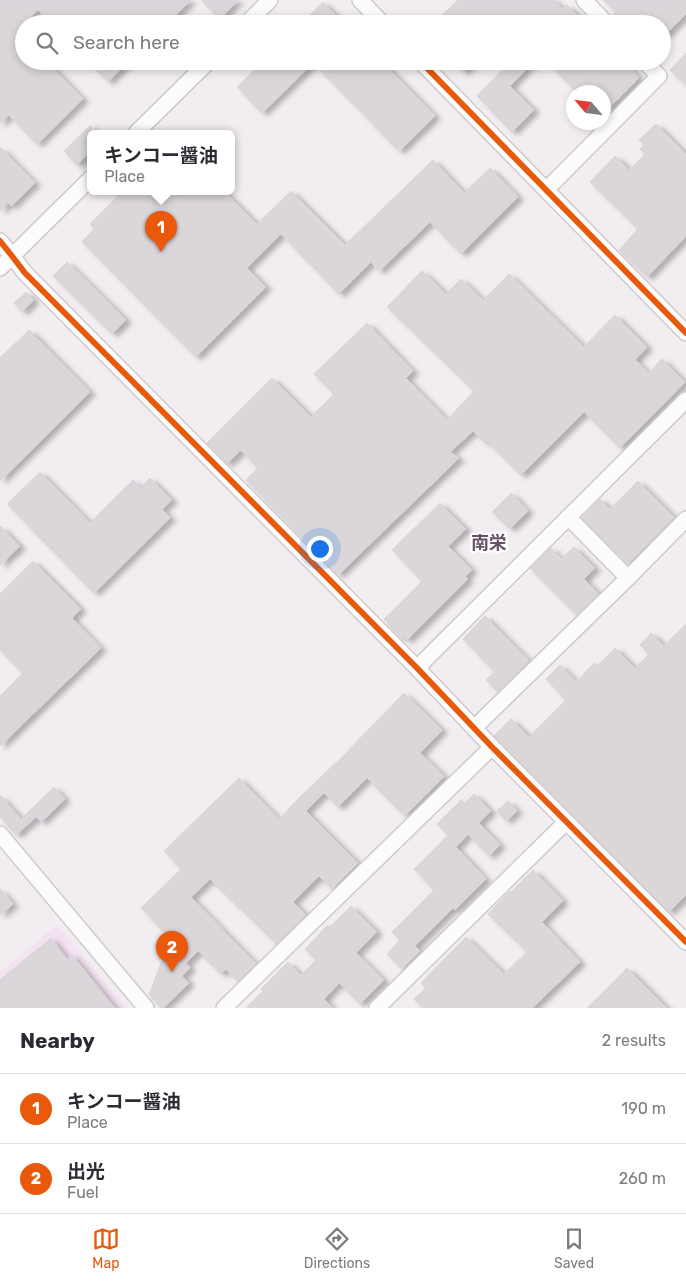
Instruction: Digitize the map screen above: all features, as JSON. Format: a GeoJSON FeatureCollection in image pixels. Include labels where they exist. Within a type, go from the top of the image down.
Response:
{"type":"FeatureCollection","features":[{"type":"Feature","properties":{"kind":"street"},"geometry":{"type":"LineString","coordinates":[[255,15],[270,0]]}},
{"type":"Feature","properties":{"kind":"street"},"geometry":{"type":"LineString","coordinates":[[360,0],[374,15]]}},
{"type":"Feature","properties":{"kind":"street"},"geometry":{"type":"LineString","coordinates":[[584,0],[598,15]]}},
{"type":"Feature","properties":{"kind":"street"},"geometry":{"type":"LineString","coordinates":[[139,130],[199,70]]}},
{"type":"Feature","properties":{"kind":"street"},"geometry":{"type":"LineString","coordinates":[[429,70],[686,332]]}},
{"type":"Feature","properties":{"kind":"street"},"geometry":{"type":"LineString","coordinates":[[546,190],[659,76],[653,70]]}},
{"type":"Feature","properties":{"kind":"street"},"geometry":{"type":"LineString","coordinates":[[0,268],[87,182]]}},
{"type":"Feature","properties":{"kind":"street"},"geometry":{"type":"LineString","coordinates":[[0,241],[25,274],[417,668],[492,747],[686,942]]}},
{"type":"Feature","properties":{"kind":"street"},"geometry":{"type":"LineString","coordinates":[[417,668],[686,400]]}},
{"type":"Feature","properties":{"kind":"street"},"geometry":{"type":"LineString","coordinates":[[568,517],[628,578]]}},
{"type":"Feature","properties":{"kind":"street"},"geometry":{"type":"LineString","coordinates":[[474,728],[686,519]]}},
{"type":"Feature","properties":{"kind":"street"},"geometry":{"type":"LineString","coordinates":[[224,1008],[492,747]]}},
{"type":"Feature","properties":{"kind":"street"},"geometry":{"type":"LineString","coordinates":[[377,1008],[566,822]]}},
{"type":"Feature","properties":{"kind":"street"},"geometry":{"type":"LineString","coordinates":[[0,834],[146,1008]]}},
{"type":"Feature","properties":{"kind":"shaded area"},"geometry":{"type":"Polygon","coordinates":[[[57,925],[127,1008],[0,1008],[0,972],[57,925]]]}},
{"type":"Feature","properties":{"kind":"building"},"geometry":{"type":"Polygon","coordinates":[[[0,0],[191,0],[176,15],[43,15],[38,10],[33,15],[15,15],[15,70],[55,70],[83,99],[37,144],[9,115],[0,124],[0,0]]]}},
{"type":"Feature","properties":{"kind":"building"},"geometry":{"type":"Polygon","coordinates":[[[201,0],[238,0],[224,15],[216,15],[201,0]]]}},
{"type":"Feature","properties":{"kind":"building"},"geometry":{"type":"Polygon","coordinates":[[[458,0],[554,0],[563,9],[567,5],[577,15],[442,15],[458,0]]]}},
{"type":"Feature","properties":{"kind":"building"},"geometry":{"type":"Polygon","coordinates":[[[603,0],[686,0],[686,14],[671,29],[671,15],[613,15],[616,12],[603,0]]]}},
{"type":"Feature","properties":{"kind":"building"},"geometry":{"type":"Polygon","coordinates":[[[323,2],[335,15],[310,15],[323,2]]]}},
{"type":"Feature","properties":{"kind":"building"},"geometry":{"type":"Polygon","coordinates":[[[686,53],[686,85],[670,70],[686,53]]]}},
{"type":"Feature","properties":{"kind":"building"},"geometry":{"type":"Polygon","coordinates":[[[97,70],[120,70],[108,82],[97,70]]]}},
{"type":"Feature","properties":{"kind":"building"},"geometry":{"type":"Polygon","coordinates":[[[254,70],[306,70],[262,113],[237,87],[254,70]]]}},
{"type":"Feature","properties":{"kind":"building"},"geometry":{"type":"Polygon","coordinates":[[[320,70],[390,70],[435,116],[399,151],[320,70]]]}},
{"type":"Feature","properties":{"kind":"building"},"geometry":{"type":"Polygon","coordinates":[[[502,70],[525,70],[510,86],[534,110],[512,132],[477,96],[502,70]]]}},
{"type":"Feature","properties":{"kind":"building"},"geometry":{"type":"Polygon","coordinates":[[[555,70],[631,70],[639,78],[611,106],[611,85],[570,85],[555,70]]]}},
{"type":"Feature","properties":{"kind":"building"},"geometry":{"type":"Polygon","coordinates":[[[656,124],[686,154],[686,236],[647,277],[619,250],[638,229],[590,182],[615,156],[629,170],[645,154],[640,149],[644,145],[639,140],[656,124]]]}},
{"type":"Feature","properties":{"kind":"building"},"geometry":{"type":"Polygon","coordinates":[[[91,125],[91,130],[87,130],[87,155],[77,165],[64,151],[91,125]]]}},
{"type":"Feature","properties":{"kind":"building"},"geometry":{"type":"Polygon","coordinates":[[[0,147],[35,183],[11,206],[8,203],[0,211],[0,147]]]}},
{"type":"Feature","properties":{"kind":"building"},"geometry":{"type":"Polygon","coordinates":[[[433,160],[464,193],[490,168],[518,197],[461,254],[430,222],[379,271],[371,262],[339,294],[281,234],[247,268],[266,287],[196,357],[82,242],[94,229],[90,224],[119,195],[228,195],[257,224],[291,191],[345,245],[433,160]]]}},
{"type":"Feature","properties":{"kind":"building"},"geometry":{"type":"Polygon","coordinates":[[[67,262],[126,320],[112,334],[53,276],[67,262]]]}},
{"type":"Feature","properties":{"kind":"building"},"geometry":{"type":"Polygon","coordinates":[[[422,271],[446,294],[461,279],[483,300],[509,274],[584,347],[615,315],[647,347],[635,360],[649,373],[662,359],[685,382],[620,448],[584,412],[521,475],[487,441],[485,443],[473,431],[450,452],[459,458],[338,575],[246,480],[258,468],[241,450],[227,464],[207,443],[272,378],[311,417],[334,394],[314,374],[367,323],[413,371],[406,378],[447,420],[474,391],[387,307],[422,271]]]}},
{"type":"Feature","properties":{"kind":"building"},"geometry":{"type":"Polygon","coordinates":[[[26,292],[34,300],[22,312],[14,303],[26,292]]]}},
{"type":"Feature","properties":{"kind":"building"},"geometry":{"type":"Polygon","coordinates":[[[29,330],[90,392],[0,481],[0,358],[29,330]]]}},
{"type":"Feature","properties":{"kind":"building"},"geometry":{"type":"Polygon","coordinates":[[[40,472],[90,523],[133,480],[140,488],[150,478],[172,500],[162,509],[170,518],[94,593],[7,504],[40,472]]]}},
{"type":"Feature","properties":{"kind":"building"},"geometry":{"type":"Polygon","coordinates":[[[638,481],[674,517],[628,564],[582,518],[600,499],[610,509],[638,481]]]}},
{"type":"Feature","properties":{"kind":"building"},"geometry":{"type":"Polygon","coordinates":[[[511,493],[528,511],[510,529],[492,512],[511,493]]]}},
{"type":"Feature","properties":{"kind":"building"},"geometry":{"type":"Polygon","coordinates":[[[440,503],[466,529],[448,546],[472,570],[465,576],[468,579],[407,640],[403,636],[401,638],[384,619],[422,581],[392,550],[440,503]]]}},
{"type":"Feature","properties":{"kind":"building"},"geometry":{"type":"Polygon","coordinates":[[[0,526],[20,546],[0,565],[0,526]]]}},
{"type":"Feature","properties":{"kind":"building"},"geometry":{"type":"Polygon","coordinates":[[[574,547],[595,568],[584,579],[599,594],[577,615],[530,568],[551,548],[561,559],[574,547]]]}},
{"type":"Feature","properties":{"kind":"building"},"geometry":{"type":"Polygon","coordinates":[[[33,561],[81,609],[72,618],[101,648],[0,746],[0,696],[23,673],[0,650],[0,594],[33,561]]]}},
{"type":"Feature","properties":{"kind":"building"},"geometry":{"type":"Polygon","coordinates":[[[485,616],[529,661],[498,692],[486,680],[495,672],[463,639],[485,616]]]}},
{"type":"Feature","properties":{"kind":"building"},"geometry":{"type":"Polygon","coordinates":[[[686,624],[686,895],[669,912],[494,736],[511,719],[529,737],[566,700],[546,679],[560,665],[576,682],[594,663],[597,666],[615,648],[635,668],[649,654],[640,645],[651,633],[664,646],[686,624]]]}},
{"type":"Feature","properties":{"kind":"building"},"geometry":{"type":"Polygon","coordinates":[[[404,693],[442,730],[420,753],[444,776],[405,816],[367,778],[338,807],[324,793],[306,811],[358,863],[332,889],[319,876],[293,902],[306,915],[276,944],[210,879],[191,897],[256,964],[238,982],[226,969],[221,974],[198,951],[186,963],[190,968],[182,976],[189,983],[161,1008],[149,995],[161,963],[171,954],[160,942],[167,935],[141,908],[181,869],[164,851],[239,778],[279,819],[404,693]]]}},
{"type":"Feature","properties":{"kind":"building"},"geometry":{"type":"Polygon","coordinates":[[[54,787],[65,799],[41,822],[36,817],[16,835],[0,817],[0,795],[21,819],[54,787]]]}},
{"type":"Feature","properties":{"kind":"building"},"geometry":{"type":"Polygon","coordinates":[[[474,794],[491,811],[479,823],[500,845],[489,856],[468,834],[456,847],[486,879],[455,910],[453,908],[415,946],[420,951],[402,969],[387,954],[400,940],[392,932],[434,890],[414,869],[448,835],[437,824],[461,800],[465,803],[474,794]]]}},
{"type":"Feature","properties":{"kind":"building"},"geometry":{"type":"Polygon","coordinates":[[[508,801],[517,811],[506,821],[497,811],[508,801]]]}},
{"type":"Feature","properties":{"kind":"building"},"geometry":{"type":"Polygon","coordinates":[[[533,870],[563,901],[542,922],[580,962],[532,1008],[423,1008],[414,999],[426,988],[421,983],[466,937],[504,974],[527,952],[488,914],[533,870]]]}},
{"type":"Feature","properties":{"kind":"building"},"geometry":{"type":"Polygon","coordinates":[[[0,889],[13,904],[0,915],[0,889]]]}},
{"type":"Feature","properties":{"kind":"building"},"geometry":{"type":"Polygon","coordinates":[[[351,906],[377,932],[356,953],[384,980],[360,1004],[339,983],[324,999],[333,1008],[246,1008],[263,991],[261,989],[288,962],[301,975],[316,960],[305,949],[328,925],[330,927],[351,906]]]}},
{"type":"Feature","properties":{"kind":"building"},"geometry":{"type":"Polygon","coordinates":[[[51,938],[67,959],[72,955],[115,1008],[0,1008],[0,980],[51,938]]]}},
{"type":"Feature","properties":{"kind":"building"},"geometry":{"type":"Polygon","coordinates":[[[627,968],[667,1008],[587,1008],[627,968]]]}},
{"type":"Feature","properties":{"kind":"cycle path"},"geometry":{"type":"LineString","coordinates":[[429,70],[686,333]]}},
{"type":"Feature","properties":{"kind":"cycle path"},"geometry":{"type":"LineString","coordinates":[[0,241],[25,273],[686,942]]}},
{"type":"Feature","properties":{"kind":"place","name":"キンコー醤油"},"geometry":{"type":"Point","coordinates":[161,252]}},
{"type":"Feature","properties":{"kind":"place","name":"出光"},"geometry":{"type":"Point","coordinates":[172,972]}},
{"type":"Feature","properties":{"kind":"district","name":"南栄"},"geometry":{"type":"Point","coordinates":[489,543]}}]}
